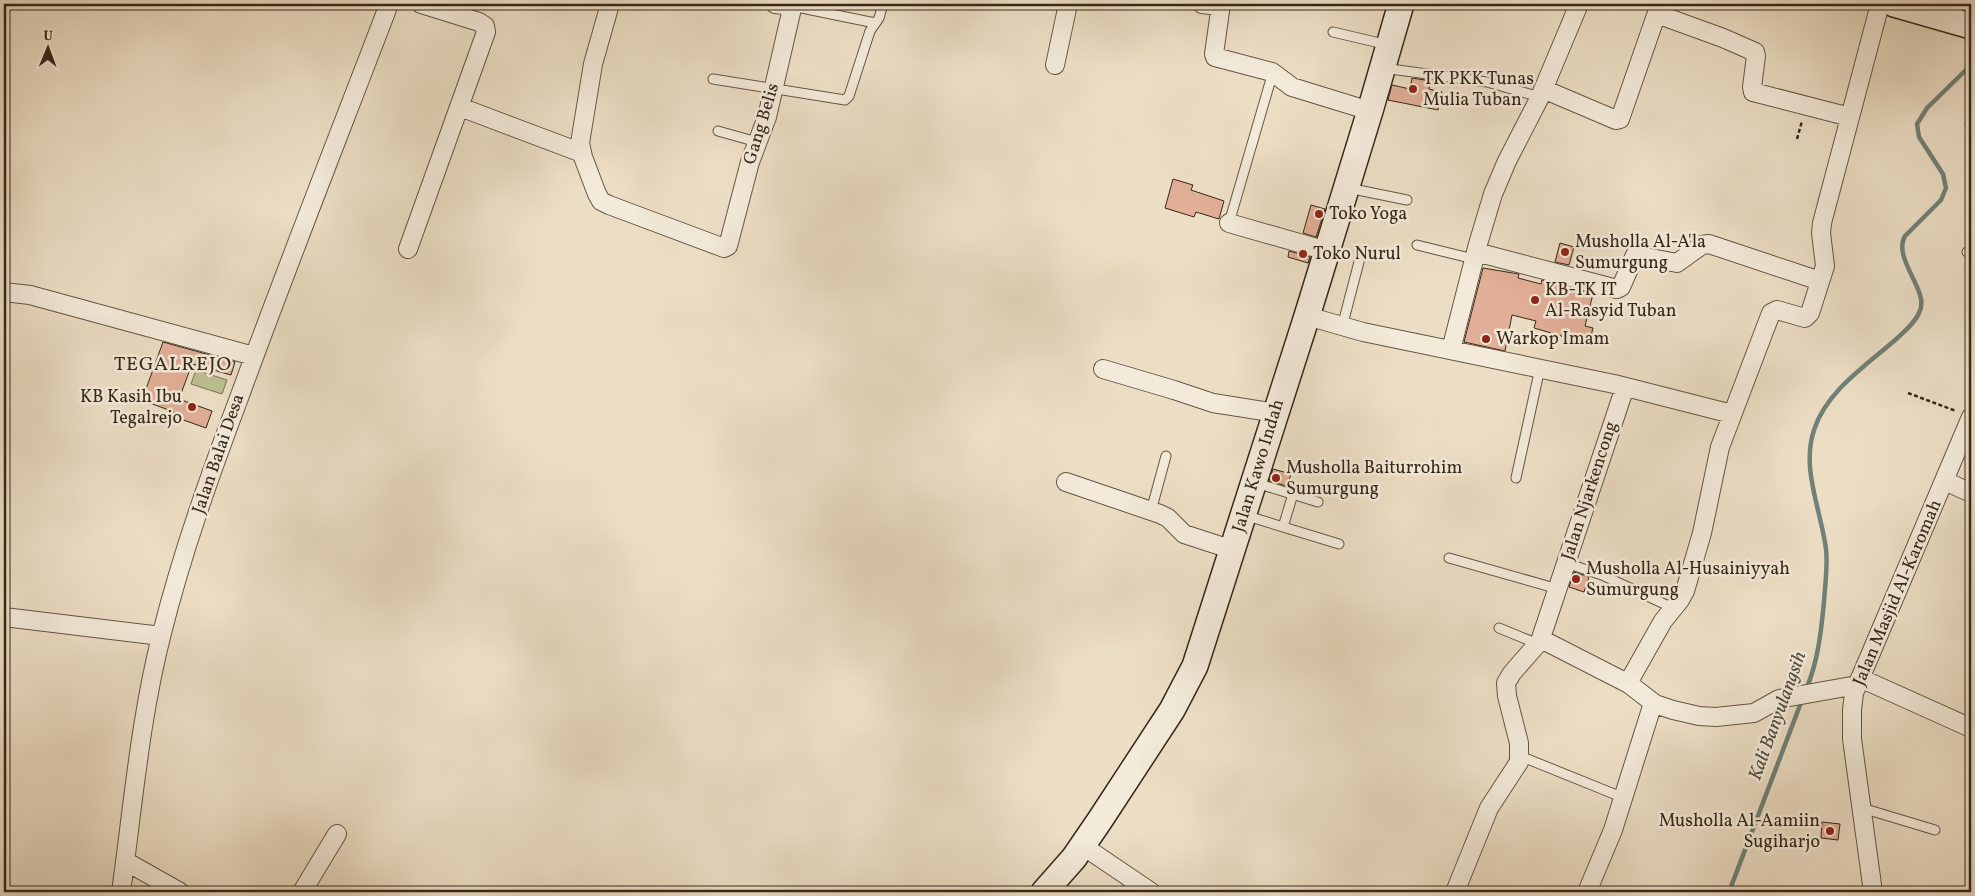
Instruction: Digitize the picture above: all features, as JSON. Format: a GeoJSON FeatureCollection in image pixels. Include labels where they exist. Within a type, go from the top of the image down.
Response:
{"type":"FeatureCollection","features":[{"type":"Feature","properties":{"kind":"street","name":"Jalan Balai Desa"},"geometry":{"type":"LineString","coordinates":[[121,892],[141,744],[161,636],[179,569],[254,356],[389,4]]}},
{"type":"Feature","properties":{"kind":"street"},"geometry":{"type":"LineString","coordinates":[[408,250],[486,36],[486,28],[480,22],[421,4]]}},
{"type":"Feature","properties":{"kind":"street"},"geometry":{"type":"LineString","coordinates":[[460,107],[582,153],[580,138],[592,73],[610,4]]}},
{"type":"Feature","properties":{"kind":"street"},"geometry":{"type":"LineString","coordinates":[[1055,64],[1068,4]]}},
{"type":"Feature","properties":{"kind":"street"},"geometry":{"type":"LineString","coordinates":[[1202,4],[1220,5],[1214,56],[1273,72],[1292,87],[1370,111]]}},
{"type":"Feature","properties":{"kind":"street","name":"Jalan Kawo Indah"},"geometry":{"type":"LineString","coordinates":[[1044,892],[1083,846],[1181,695],[1199,653],[1307,316],[1401,4]]}},
{"type":"Feature","properties":{"kind":"street"},"geometry":{"type":"LineString","coordinates":[[1452,350],[1475,255],[1487,211],[1498,181],[1541,93],[1579,4]]}},
{"type":"Feature","properties":{"kind":"street"},"geometry":{"type":"LineString","coordinates":[[1628,683],[1663,621],[1682,598],[1702,533],[1717,458],[1771,314],[1777,310],[1807,317],[1810,313],[1825,264],[1821,233],[1822,223],[1880,4]]}},
{"type":"Feature","properties":{"kind":"street","name":"Gang Belis"},"geometry":{"type":"LineString","coordinates":[[582,153],[597,194],[603,202],[723,248],[728,244],[750,162],[767,117],[787,5]]}},
{"type":"Feature","properties":{"kind":"street"},"geometry":{"type":"LineString","coordinates":[[1902,6],[1971,26]]}},
{"type":"Feature","properties":{"kind":"street"},"geometry":{"type":"LineString","coordinates":[[1541,93],[1619,120],[1659,9],[1754,51],[1756,56],[1753,92],[1850,116]]}},
{"type":"Feature","properties":{"kind":"street"},"geometry":{"type":"LineString","coordinates":[[1228,223],[1327,251]]}},
{"type":"Feature","properties":{"kind":"street"},"geometry":{"type":"LineString","coordinates":[[1475,255],[1617,289],[1622,287],[1635,256],[1674,263],[1680,262],[1702,245],[1708,244],[1820,281]]}},
{"type":"Feature","properties":{"kind":"street"},"geometry":{"type":"LineString","coordinates":[[4,292],[30,295],[254,356]]}},
{"type":"Feature","properties":{"kind":"street"},"geometry":{"type":"LineString","coordinates":[[1307,316],[1342,327],[1540,368],[1732,414]]}},
{"type":"Feature","properties":{"kind":"street"},"geometry":{"type":"LineString","coordinates":[[1103,369],[1174,390],[1213,404],[1276,413]]}},
{"type":"Feature","properties":{"kind":"street","name":"Jalan Njarkencong"},"geometry":{"type":"LineString","coordinates":[[1520,756],[1519,743],[1506,696],[1506,683],[1512,673],[1539,642],[1625,387]]}},
{"type":"Feature","properties":{"kind":"street","name":"Jalan Masjid Al-Karomah"},"geometry":{"type":"LineString","coordinates":[[1874,892],[1852,731],[1852,710],[1858,682],[1946,481],[1967,415]]}},
{"type":"Feature","properties":{"kind":"street"},"geometry":{"type":"LineString","coordinates":[[1946,481],[1971,493]]}},
{"type":"Feature","properties":{"kind":"street"},"geometry":{"type":"LineString","coordinates":[[1066,482],[1165,516],[1184,534],[1233,550]]}},
{"type":"Feature","properties":{"kind":"street"},"geometry":{"type":"LineString","coordinates":[[4,617],[161,636]]}},
{"type":"Feature","properties":{"kind":"street"},"geometry":{"type":"LineString","coordinates":[[1539,642],[1628,683],[1653,703],[1673,710],[1711,717],[1756,712],[1776,700],[1858,682],[1971,728]]}},
{"type":"Feature","properties":{"kind":"street"},"geometry":{"type":"LineString","coordinates":[[1587,892],[1611,836],[1653,703]]}},
{"type":"Feature","properties":{"kind":"street"},"geometry":{"type":"LineString","coordinates":[[1455,892],[1489,808],[1516,768],[1520,756]]}},
{"type":"Feature","properties":{"kind":"street"},"geometry":{"type":"LineString","coordinates":[[302,892],[337,834]]}},
{"type":"Feature","properties":{"kind":"street"},"geometry":{"type":"LineString","coordinates":[[1083,846],[1151,892]]}},
{"type":"Feature","properties":{"kind":"street"},"geometry":{"type":"LineString","coordinates":[[125,861],[180,892]]}},
{"type":"Feature","properties":{"kind":"lane"},"geometry":{"type":"LineString","coordinates":[[713,79],[843,100],[848,99],[870,32],[880,16],[883,4]]}},
{"type":"Feature","properties":{"kind":"lane"},"geometry":{"type":"LineString","coordinates":[[787,5],[875,23]]}},
{"type":"Feature","properties":{"kind":"lane"},"geometry":{"type":"LineString","coordinates":[[1333,32],[1386,57],[1541,93]]}},
{"type":"Feature","properties":{"kind":"lane"},"geometry":{"type":"LineString","coordinates":[[1228,223],[1273,72]]}},
{"type":"Feature","properties":{"kind":"lane"},"geometry":{"type":"LineString","coordinates":[[718,131],[757,142]]}},
{"type":"Feature","properties":{"kind":"lane"},"geometry":{"type":"LineString","coordinates":[[1346,188],[1407,200]]}},
{"type":"Feature","properties":{"kind":"lane"},"geometry":{"type":"LineString","coordinates":[[1418,245],[1475,255]]}},
{"type":"Feature","properties":{"kind":"lane"},"geometry":{"type":"LineString","coordinates":[[1342,327],[1360,258]]}},
{"type":"Feature","properties":{"kind":"lane"},"geometry":{"type":"LineString","coordinates":[[1516,478],[1540,368]]}},
{"type":"Feature","properties":{"kind":"lane"},"geometry":{"type":"LineString","coordinates":[[1151,511],[1166,456]]}},
{"type":"Feature","properties":{"kind":"lane"},"geometry":{"type":"LineString","coordinates":[[1254,482],[1318,502]]}},
{"type":"Feature","properties":{"kind":"lane"},"geometry":{"type":"LineString","coordinates":[[1283,527],[1293,494]]}},
{"type":"Feature","properties":{"kind":"lane"},"geometry":{"type":"LineString","coordinates":[[1244,515],[1339,544]]}},
{"type":"Feature","properties":{"kind":"lane"},"geometry":{"type":"LineString","coordinates":[[1449,558],[1558,589]]}},
{"type":"Feature","properties":{"kind":"lane"},"geometry":{"type":"LineString","coordinates":[[1566,564],[1602,575],[1673,608]]}},
{"type":"Feature","properties":{"kind":"lane"},"geometry":{"type":"LineString","coordinates":[[1499,628],[1539,642]]}},
{"type":"Feature","properties":{"kind":"lane"},"geometry":{"type":"LineString","coordinates":[[1520,756],[1624,798]]}},
{"type":"Feature","properties":{"kind":"lane"},"geometry":{"type":"LineString","coordinates":[[1862,808],[1935,830]]}},
{"type":"Feature","properties":{"kind":"path"},"geometry":{"type":"LineString","coordinates":[[1908,393],[1967,415]]}},
{"type":"Feature","properties":{"kind":"green space"},"geometry":{"type":"Polygon","coordinates":[[[196,370],[227,380],[222,394],[191,384],[196,370]]]}},
{"type":"Feature","properties":{"kind":"building"},"geometry":{"type":"Polygon","coordinates":[[[1412,78],[1431,81],[1429,89],[1442,92],[1438,110],[1388,100],[1392,85],[1410,89],[1412,78]]]}},
{"type":"Feature","properties":{"kind":"building"},"geometry":{"type":"Polygon","coordinates":[[[1173,179],[1193,185],[1191,190],[1224,201],[1219,219],[1196,212],[1194,217],[1165,208],[1173,179]]]}},
{"type":"Feature","properties":{"kind":"building"},"geometry":{"type":"Polygon","coordinates":[[[1311,205],[1325,209],[1316,237],[1303,233],[1311,205]]]}},
{"type":"Feature","properties":{"kind":"building","name":"Musholla Al-A'la Sumurgung"},"geometry":{"type":"Polygon","coordinates":[[[1560,243],[1574,247],[1569,265],[1555,262],[1560,243]]]}},
{"type":"Feature","properties":{"kind":"building"},"geometry":{"type":"Polygon","coordinates":[[[1289,251],[1310,257],[1308,263],[1288,257],[1289,251]]]}},
{"type":"Feature","properties":{"kind":"building","name":"KB-TK IT Al-Rasyid Tuban"},"geometry":{"type":"Polygon","coordinates":[[[1483,268],[1519,274],[1518,278],[1541,284],[1542,280],[1593,294],[1585,326],[1593,328],[1589,344],[1534,328],[1536,321],[1512,315],[1505,351],[1464,342],[1483,268]]]}},
{"type":"Feature","properties":{"kind":"building"},"geometry":{"type":"Polygon","coordinates":[[[163,342],[235,362],[231,375],[192,364],[179,399],[212,411],[206,428],[172,416],[174,412],[142,400],[163,342]]]}},
{"type":"Feature","properties":{"kind":"building"},"geometry":{"type":"Polygon","coordinates":[[[1273,469],[1291,474],[1287,486],[1269,481],[1273,469]]]}},
{"type":"Feature","properties":{"kind":"building"},"geometry":{"type":"Polygon","coordinates":[[[1574,572],[1589,577],[1584,592],[1569,587],[1574,572]]]}},
{"type":"Feature","properties":{"kind":"building","name":"Musholla Al-Aamiin Sugiharjo"},"geometry":{"type":"Polygon","coordinates":[[[1822,822],[1840,824],[1838,840],[1821,838],[1822,822]]]}},
{"type":"Feature","properties":{"kind":"waterway","name":"Kali Banyulangsih"},"geometry":{"type":"LineString","coordinates":[[1806,690],[1818,647],[1827,568],[1824,534],[1811,475],[1810,460],[1814,430],[1827,404],[1837,392],[1859,370],[1905,332],[1920,311],[1921,297],[1904,257],[1903,243],[1905,236],[1941,200],[1946,188],[1943,174],[1919,137],[1917,124],[1927,108],[1971,65]]}},
{"type":"Feature","properties":{"kind":"waterway","name":"Kali Banyulangsih"},"geometry":{"type":"LineString","coordinates":[[1729,892],[1802,700]]}},
{"type":"Feature","properties":{"kind":"place","name":"TK PKK Tunas Mulia Tuban"},"geometry":{"type":"Point","coordinates":[1413,89]}},
{"type":"Feature","properties":{"kind":"place","name":"Toko Yoga"},"geometry":{"type":"Point","coordinates":[1319,214]}},
{"type":"Feature","properties":{"kind":"place","name":"Musholla Al-A'la Sumurgung"},"geometry":{"type":"Point","coordinates":[1565,252]}},
{"type":"Feature","properties":{"kind":"place","name":"Toko Nurul"},"geometry":{"type":"Point","coordinates":[1303,254]}},
{"type":"Feature","properties":{"kind":"place","name":"KB-TK IT Al-Rasyid Tuban"},"geometry":{"type":"Point","coordinates":[1535,300]}},
{"type":"Feature","properties":{"kind":"place","name":"Warkop Imam"},"geometry":{"type":"Point","coordinates":[1486,339]}},
{"type":"Feature","properties":{"kind":"place","name":"KB Kasih Ibu Tegalrejo"},"geometry":{"type":"Point","coordinates":[192,407]}},
{"type":"Feature","properties":{"kind":"place","name":"Musholla Baiturrohim Sumurgung"},"geometry":{"type":"Point","coordinates":[1276,478]}},
{"type":"Feature","properties":{"kind":"place","name":"Musholla Al-Husainiyyah Sumurgung"},"geometry":{"type":"Point","coordinates":[1576,579]}},
{"type":"Feature","properties":{"kind":"place","name":"Musholla Al-Aamiin Sugiharjo"},"geometry":{"type":"Point","coordinates":[1830,831]}},
{"type":"Feature","properties":{"kind":"district","name":"TEGALREJO"},"geometry":{"type":"Point","coordinates":[173,365]}}]}
